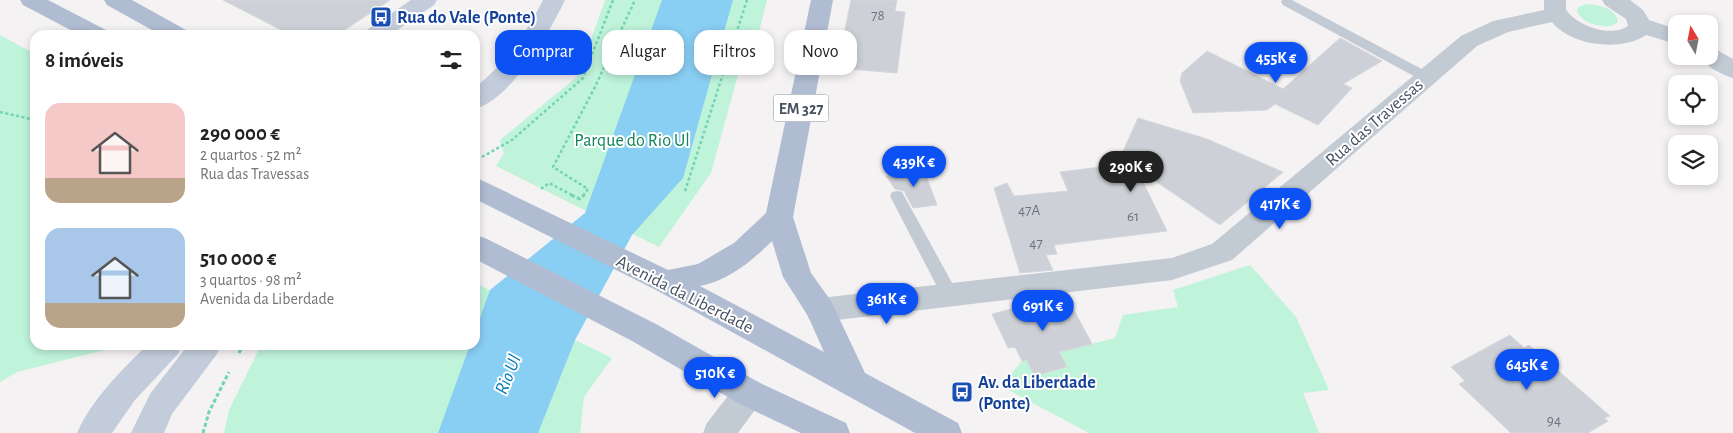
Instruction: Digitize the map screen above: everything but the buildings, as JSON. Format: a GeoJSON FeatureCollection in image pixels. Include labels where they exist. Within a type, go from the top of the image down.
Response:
{"type":"FeatureCollection","features":[{"type":"Feature","properties":{"kind":"main road"},"geometry":{"type":"LineString","coordinates":[[31,0],[88,30]]}},
{"type":"Feature","properties":{"kind":"main road"},"geometry":{"type":"LineString","coordinates":[[115,0],[169,30]]}},
{"type":"Feature","properties":{"kind":"main road"},"geometry":{"type":"LineString","coordinates":[[382,30],[426,0]]}},
{"type":"Feature","properties":{"kind":"main road"},"geometry":{"type":"LineString","coordinates":[[480,97],[502,78],[524,53],[546,18],[554,0]]}},
{"type":"Feature","properties":{"kind":"main road","name":"EM 327"},"geometry":{"type":"LineString","coordinates":[[820,310],[798,277],[780,217],[822,0]]}},
{"type":"Feature","properties":{"kind":"main road","name":"Avenida da Liberdade"},"geometry":{"type":"LineString","coordinates":[[480,188],[527,201],[666,282],[946,433]]}},
{"type":"Feature","properties":{"kind":"main road"},"geometry":{"type":"LineString","coordinates":[[666,282],[705,274],[744,251],[780,217]]}},
{"type":"Feature","properties":{"kind":"main road"},"geometry":{"type":"LineString","coordinates":[[480,248],[645,333],[749,392],[834,433]]}},
{"type":"Feature","properties":{"kind":"main road"},"geometry":{"type":"LineString","coordinates":[[820,310],[854,384]]}},
{"type":"Feature","properties":{"kind":"main road"},"geometry":{"type":"LineString","coordinates":[[93,433],[124,390],[161,350]]}},
{"type":"Feature","properties":{"kind":"main road"},"geometry":{"type":"LineString","coordinates":[[147,433],[161,404],[202,350]]}},
{"type":"Feature","properties":{"kind":"street"},"geometry":{"type":"LineString","coordinates":[[1613,0],[1630,10],[1639,24],[1668,34]]}},
{"type":"Feature","properties":{"kind":"street"},"geometry":{"type":"LineString","coordinates":[[1556,7],[1577,30],[1607,38],[1631,36],[1639,29],[1639,24]]}},
{"type":"Feature","properties":{"kind":"street","name":"Rua das Travessas"},"geometry":{"type":"LineString","coordinates":[[820,310],[1172,269],[1222,252],[1469,41],[1501,26],[1556,7]]}},
{"type":"Feature","properties":{"kind":"street"},"geometry":{"type":"LineString","coordinates":[[1718,60],[1733,70]]}},
{"type":"Feature","properties":{"kind":"street"},"geometry":{"type":"LineString","coordinates":[[719,433],[749,392]]}},
{"type":"Feature","properties":{"kind":"lane"},"geometry":{"type":"LineString","coordinates":[[1287,2],[1426,77]]}},
{"type":"Feature","properties":{"kind":"lane"},"geometry":{"type":"LineString","coordinates":[[897,196],[950,295]]}},
{"type":"Feature","properties":{"kind":"path"},"geometry":{"type":"LineString","coordinates":[[482,157],[512,140],[583,78],[613,0]]}},
{"type":"Feature","properties":{"kind":"path"},"geometry":{"type":"LineString","coordinates":[[527,201],[548,183],[580,199],[588,189],[553,167],[594,87],[635,0]]}},
{"type":"Feature","properties":{"kind":"path"},"geometry":{"type":"LineString","coordinates":[[738,30],[747,0]]}},
{"type":"Feature","properties":{"kind":"path"},"geometry":{"type":"LineString","coordinates":[[685,191],[723,75]]}},
{"type":"Feature","properties":{"kind":"path"},"geometry":{"type":"LineString","coordinates":[[0,112],[30,119]]}},
{"type":"Feature","properties":{"kind":"path"},"geometry":{"type":"LineString","coordinates":[[235,362],[241,350]]}},
{"type":"Feature","properties":{"kind":"path"},"geometry":{"type":"LineString","coordinates":[[203,433],[209,412],[230,370]]}},
{"type":"Feature","properties":{"kind":"green space","name":"Parque do Rio Ul"},"geometry":{"type":"Polygon","coordinates":[[[605,0],[767,0],[759,30],[694,30],[694,75],[738,75],[711,173],[659,247],[496,166],[504,153],[500,140],[578,75],[592,75],[592,37],[605,0]]]}},
{"type":"Feature","properties":{"kind":"green space"},"geometry":{"type":"Polygon","coordinates":[[[1587,4],[1602,6],[1610,10],[1617,17],[1618,22],[1611,26],[1606,26],[1596,25],[1583,19],[1577,11],[1578,7],[1587,4]]]}},
{"type":"Feature","properties":{"kind":"green space"},"geometry":{"type":"Polygon","coordinates":[[[0,35],[30,51],[30,350],[105,350],[17,372],[0,382],[0,35]]]}},
{"type":"Feature","properties":{"kind":"green space"},"geometry":{"type":"Polygon","coordinates":[[[1250,265],[1296,317],[1329,390],[1303,393],[1319,433],[1089,433],[1001,386],[1022,361],[1027,360],[1034,376],[1066,368],[1059,352],[1115,338],[1123,315],[1178,307],[1173,290],[1250,265]]]}},
{"type":"Feature","properties":{"kind":"green space"},"geometry":{"type":"Polygon","coordinates":[[[480,285],[575,340],[612,358],[584,397],[580,433],[224,433],[229,410],[259,350],[480,350],[480,285]]]}},
{"type":"Feature","properties":{"kind":"water","name":"Rio Ul"},"geometry":{"type":"Polygon","coordinates":[[[662,0],[733,0],[725,30],[694,30],[694,75],[712,75],[683,178],[632,235],[575,340],[538,433],[438,433],[468,350],[480,350],[480,318],[490,290],[585,213],[635,75],[684,75],[684,30],[651,30],[662,0]]]}},
{"type":"Feature","properties":{"kind":"place","name":"Rua do Vale (Ponte)"},"geometry":{"type":"Point","coordinates":[381,17]}},
{"type":"Feature","properties":{"kind":"place","name":"Av. da Liberdade (Ponte)"},"geometry":{"type":"Point","coordinates":[962,392]}}]}
